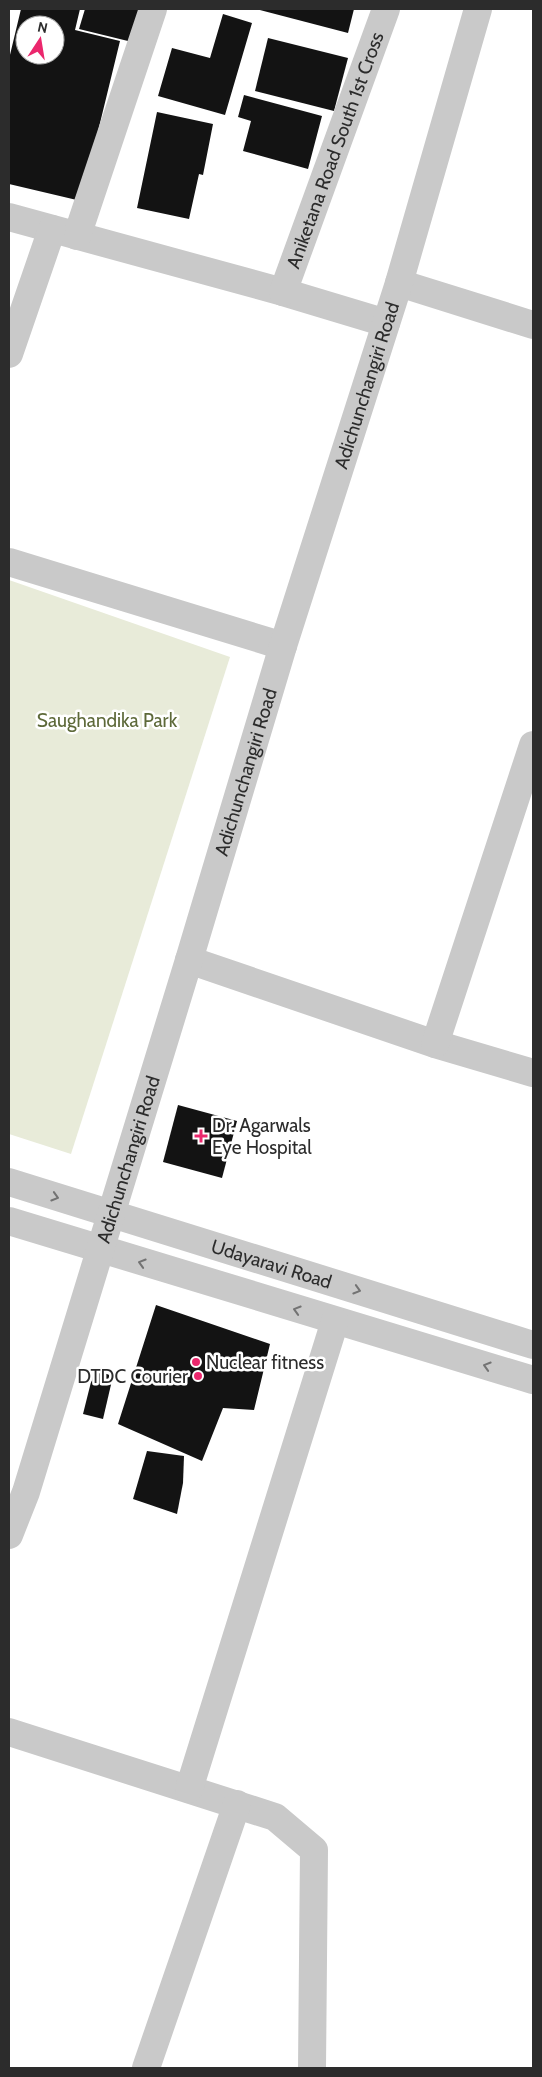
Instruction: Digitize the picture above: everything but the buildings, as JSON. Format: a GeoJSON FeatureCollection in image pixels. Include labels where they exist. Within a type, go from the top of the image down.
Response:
{"type":"FeatureCollection","features":[{"type":"Feature","properties":{"kind":"street"},"geometry":{"type":"LineString","coordinates":[[9,354],[64,233],[153,9]]}},
{"type":"Feature","properties":{"kind":"street","name":"Aniketana Road South 1st Cross"},"geometry":{"type":"LineString","coordinates":[[283,292],[386,9]]}},
{"type":"Feature","properties":{"kind":"street","name":"Adichunchangiri Road"},"geometry":{"type":"LineString","coordinates":[[9,1535],[17,1489],[100,1250],[283,646],[399,283],[478,9]]}},
{"type":"Feature","properties":{"kind":"street"},"geometry":{"type":"LineString","coordinates":[[9,217],[283,292],[386,323]]}},
{"type":"Feature","properties":{"kind":"street"},"geometry":{"type":"LineString","coordinates":[[399,283],[533,325]]}},
{"type":"Feature","properties":{"kind":"street"},"geometry":{"type":"LineString","coordinates":[[9,562],[283,646]]}},
{"type":"Feature","properties":{"kind":"street"},"geometry":{"type":"LineString","coordinates":[[435,1044],[533,745]]}},
{"type":"Feature","properties":{"kind":"street"},"geometry":{"type":"LineString","coordinates":[[189,960],[435,1044],[533,1073]]}},
{"type":"Feature","properties":{"kind":"street","name":"Udayaravi Road"},"geometry":{"type":"LineString","coordinates":[[9,1182],[533,1345]]}},
{"type":"Feature","properties":{"kind":"street"},"geometry":{"type":"LineString","coordinates":[[9,1222],[533,1380]]}},
{"type":"Feature","properties":{"kind":"street"},"geometry":{"type":"LineString","coordinates":[[188,1789],[335,1321]]}},
{"type":"Feature","properties":{"kind":"street"},"geometry":{"type":"LineString","coordinates":[[9,1732],[274,1816],[314,1850],[312,2068]]}},
{"type":"Feature","properties":{"kind":"street"},"geometry":{"type":"LineString","coordinates":[[146,2068],[237,1804]]}},
{"type":"Feature","properties":{"kind":"green space","name":"Saughandika Park"},"geometry":{"type":"Polygon","coordinates":[[[9,580],[230,657],[71,1154],[9,1134],[9,580]]]}},
{"type":"Feature","properties":{"kind":"place","name":"Dr. Agarwals Eye Hospital"},"geometry":{"type":"Point","coordinates":[201,1136]}},
{"type":"Feature","properties":{"kind":"place","name":"Nuclear fitness"},"geometry":{"type":"Point","coordinates":[196,1362]}},
{"type":"Feature","properties":{"kind":"place","name":"DTDC Courier"},"geometry":{"type":"Point","coordinates":[198,1376]}}]}
